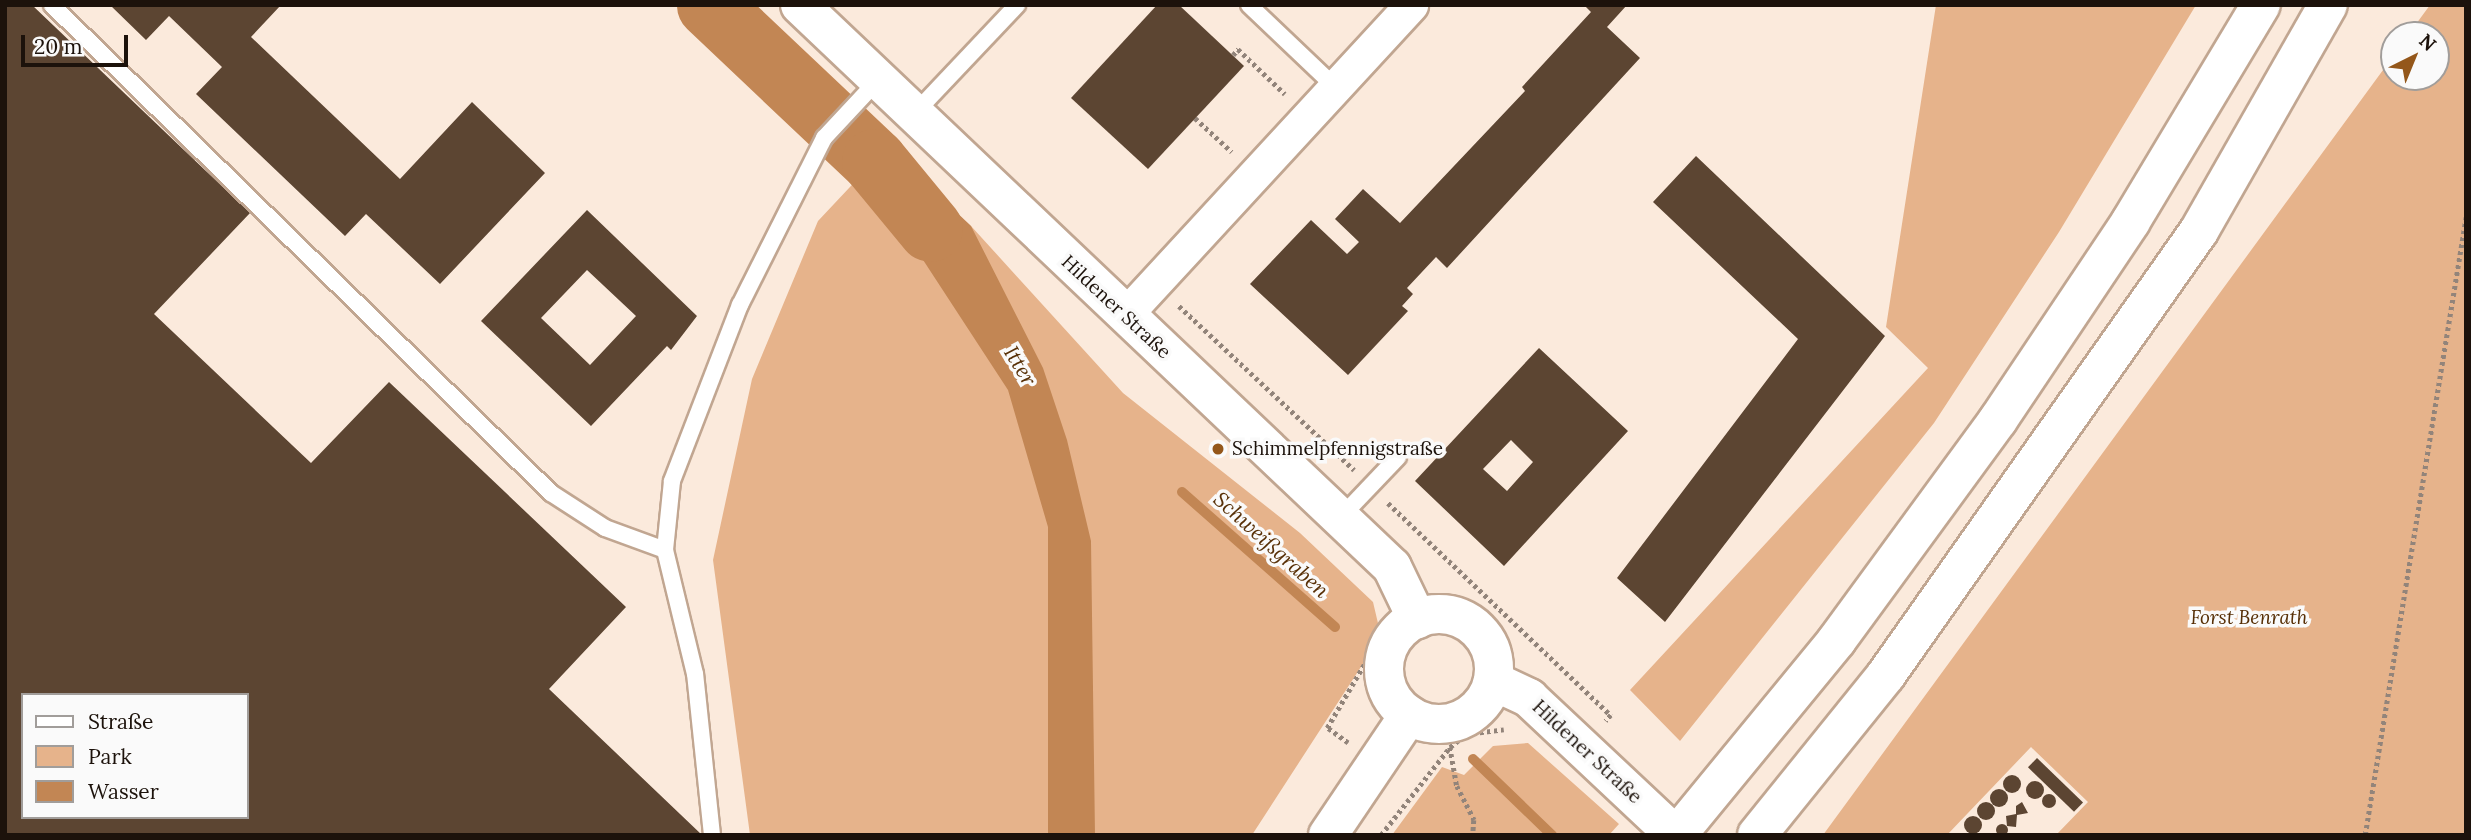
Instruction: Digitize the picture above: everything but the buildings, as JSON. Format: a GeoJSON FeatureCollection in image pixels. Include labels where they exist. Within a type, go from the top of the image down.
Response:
{"type":"FeatureCollection","features":[{"type":"Feature","properties":{"kind":"main road","name":"Hildener Straße"},"geometry":{"type":"LineString","coordinates":[[800,5],[872,86],[914,114],[1392,567],[1400,624]]}},
{"type":"Feature","properties":{"kind":"main road"},"geometry":{"type":"LineString","coordinates":[[1676,835],[1836,639],[1998,420],[2131,220],[2261,5]]}},
{"type":"Feature","properties":{"kind":"main road"},"geometry":{"type":"LineString","coordinates":[[1757,835],[1886,675],[2199,231],[2328,5]]}},
{"type":"Feature","properties":{"kind":"main road"},"geometry":{"type":"LineString","coordinates":[[1434,614],[1467,622],[1489,647],[1493,681],[1479,708],[1460,719],[1437,724],[1409,715],[1388,689],[1386,656],[1403,627],[1400,624],[1434,614]]}},
{"type":"Feature","properties":{"kind":"main road","name":"Hildener Straße"},"geometry":{"type":"LineString","coordinates":[[1493,681],[1529,698],[1676,835]]}},
{"type":"Feature","properties":{"kind":"main road"},"geometry":{"type":"LineString","coordinates":[[1328,835],[1409,715]]}},
{"type":"Feature","properties":{"kind":"street"},"geometry":{"type":"LineString","coordinates":[[1125,315],[1411,5]]}},
{"type":"Feature","properties":{"kind":"lane"},"geometry":{"type":"LineString","coordinates":[[52,5],[551,493],[605,528],[665,550]]}},
{"type":"Feature","properties":{"kind":"lane"},"geometry":{"type":"LineString","coordinates":[[914,114],[1017,5]]}},
{"type":"Feature","properties":{"kind":"lane"},"geometry":{"type":"LineString","coordinates":[[1249,5],[1335,87]]}},
{"type":"Feature","properties":{"kind":"lane"},"geometry":{"type":"LineString","coordinates":[[712,835],[695,674],[665,550],[672,481],[740,305],[824,138],[872,86]]}},
{"type":"Feature","properties":{"kind":"lane"},"geometry":{"type":"LineString","coordinates":[[1340,518],[1398,457]]}},
{"type":"Feature","properties":{"kind":"path"},"geometry":{"type":"LineString","coordinates":[[1233,55],[1238,49],[1308,116]]}},
{"type":"Feature","properties":{"kind":"path"},"geometry":{"type":"LineString","coordinates":[[1195,118],[1255,174]]}},
{"type":"Feature","properties":{"kind":"path"},"geometry":{"type":"LineString","coordinates":[[2365,835],[2466,217]]}},
{"type":"Feature","properties":{"kind":"path"},"geometry":{"type":"LineString","coordinates":[[1392,567],[1423,536]]}},
{"type":"Feature","properties":{"kind":"path"},"geometry":{"type":"LineString","coordinates":[[1400,624],[1379,646],[1327,728],[1414,792]]}},
{"type":"Feature","properties":{"kind":"path"},"geometry":{"type":"LineString","coordinates":[[1381,835],[1450,747],[1466,734],[1513,729]]}},
{"type":"Feature","properties":{"kind":"path"},"geometry":{"type":"LineString","coordinates":[[1450,747],[1457,786],[1474,820],[1473,835]]}},
{"type":"Feature","properties":{"kind":"green space"},"geometry":{"type":"Polygon","coordinates":[[[1936,5],[2196,5],[2059,232],[1934,423],[1680,741],[1630,690],[1928,368],[1886,327],[1936,5]]]}},
{"type":"Feature","properties":{"kind":"green space","name":"Forst Benrath"},"geometry":{"type":"Polygon","coordinates":[[[2430,5],[2466,5],[2466,835],[2056,835],[2088,802],[2031,747],[1947,835],[1823,835],[2380,74],[2380,91],[2450,91],[2450,21],[2418,21],[2430,5]]]}},
{"type":"Feature","properties":{"kind":"green space"},"geometry":{"type":"Polygon","coordinates":[[[897,160],[971,226],[1123,393],[1300,533],[1373,602],[1381,636],[1252,835],[750,835],[713,560],[752,379],[818,221],[865,171],[897,160]]]}},
{"type":"Feature","properties":{"kind":"green space"},"geometry":{"type":"Polygon","coordinates":[[[1528,743],[1619,824],[1609,835],[1392,835],[1442,767],[1464,775],[1493,746],[1528,743]]]}},
{"type":"Feature","properties":{"kind":"water"},"geometry":{"type":"Polygon","coordinates":[[[680,5],[737,5],[805,70],[779,99],[680,5]]]}},
{"type":"Feature","properties":{"kind":"water"},"geometry":{"type":"Polygon","coordinates":[[[887,146],[971,226],[1043,368],[1067,440],[1091,541],[1095,835],[1048,835],[1048,527],[1008,390],[865,171],[887,146]]]}},
{"type":"Feature","properties":{"kind":"waterway","name":"Itter"},"geometry":{"type":"LineString","coordinates":[[709,5],[874,161],[930,229]]}},
{"type":"Feature","properties":{"kind":"waterway","name":"Schweißgraben"},"geometry":{"type":"LineString","coordinates":[[1182,492],[1335,627]]}},
{"type":"Feature","properties":{"kind":"waterway","name":"Schweißgraben"},"geometry":{"type":"LineString","coordinates":[[1473,759],[1552,835]]}},
{"type":"Feature","properties":{"kind":"place","name":"Schimmelpfennigstraße"},"geometry":{"type":"Point","coordinates":[1218,449]}}]}
